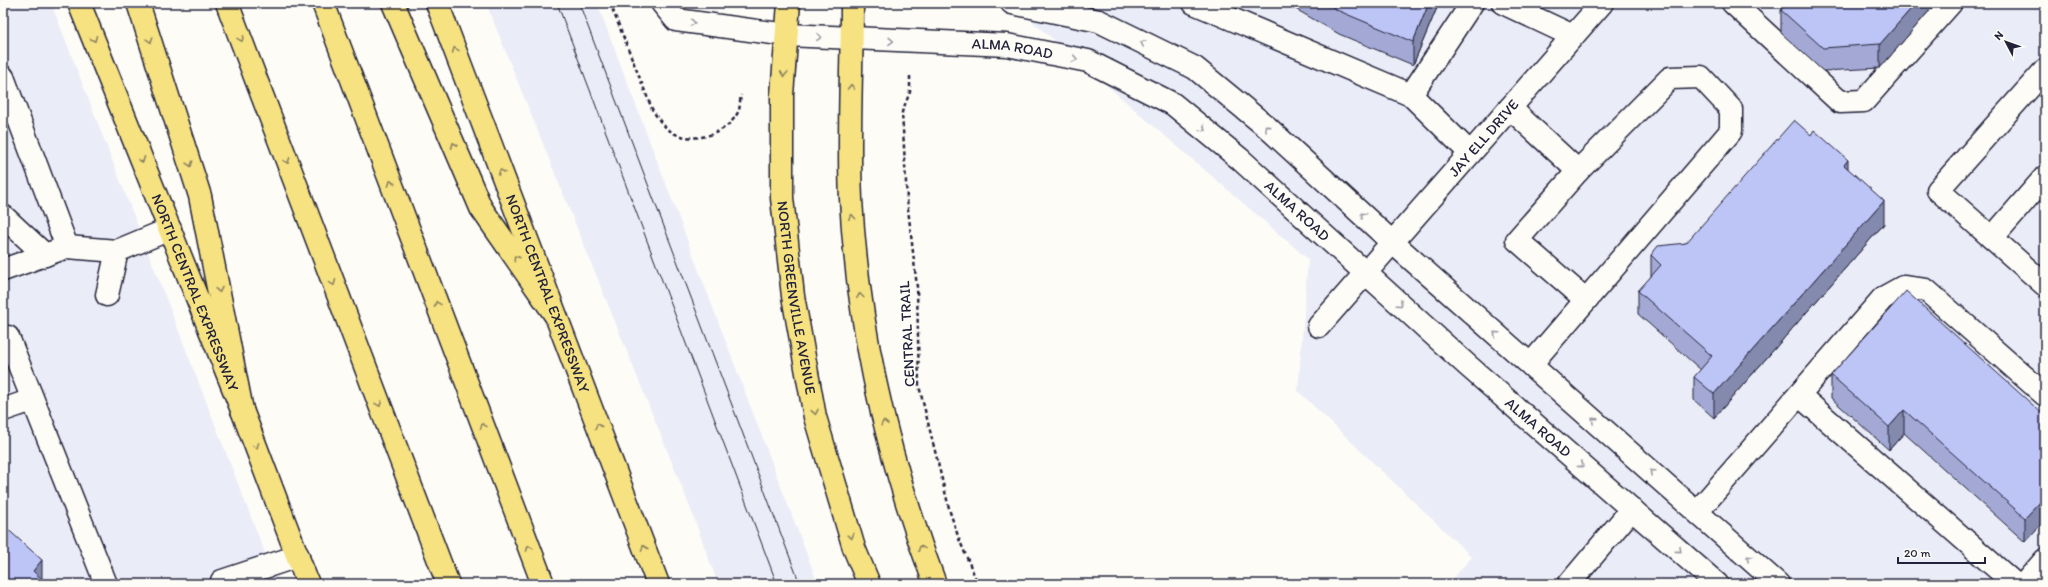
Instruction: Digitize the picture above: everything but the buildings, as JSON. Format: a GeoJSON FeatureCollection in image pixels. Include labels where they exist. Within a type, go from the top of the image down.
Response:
{"type":"FeatureCollection","features":[{"type":"Feature","properties":{"kind":"main road","name":"NORTH CENTRAL EXPRESSWAY"},"geometry":{"type":"LineString","coordinates":[[79,3],[242,410],[308,584]]}},
{"type":"Feature","properties":{"kind":"main road"},"geometry":{"type":"LineString","coordinates":[[138,3],[200,196],[242,410]]}},
{"type":"Feature","properties":{"kind":"main road"},"geometry":{"type":"LineString","coordinates":[[227,3],[448,584]]}},
{"type":"Feature","properties":{"kind":"main road"},"geometry":{"type":"LineString","coordinates":[[323,3],[543,584]]}},
{"type":"Feature","properties":{"kind":"main road"},"geometry":{"type":"LineString","coordinates":[[393,3],[481,208],[554,313]]}},
{"type":"Feature","properties":{"kind":"main road","name":"NORTH CENTRAL EXPRESSWAY"},"geometry":{"type":"LineString","coordinates":[[437,3],[658,584]]}},
{"type":"Feature","properties":{"kind":"main road","name":"NORTH GREENVILLE AVENUE"},"geometry":{"type":"LineString","coordinates":[[789,3],[782,95],[782,198],[793,296],[815,417],[854,548],[869,584]]}},
{"type":"Feature","properties":{"kind":"main road"},"geometry":{"type":"LineString","coordinates":[[852,3],[850,110],[851,200],[855,256],[863,317],[884,426],[913,525],[935,584]]}},
{"type":"Feature","properties":{"kind":"street","name":"ALMA ROAD"},"geometry":{"type":"LineString","coordinates":[[662,3],[676,20],[787,35],[1007,45],[1088,61],[1173,104],[1240,159],[1467,365],[1717,584]]}},
{"type":"Feature","properties":{"kind":"street"},"geometry":{"type":"LineString","coordinates":[[1012,3],[1099,21],[1195,68],[1268,128],[1392,242],[1778,584]]}},
{"type":"Feature","properties":{"kind":"street"},"geometry":{"type":"LineString","coordinates":[[1194,3],[1412,95],[1470,153]]}},
{"type":"Feature","properties":{"kind":"street"},"geometry":{"type":"LineString","coordinates":[[1412,95],[1472,3]]}},
{"type":"Feature","properties":{"kind":"street"},"geometry":{"type":"LineString","coordinates":[[1503,3],[1573,36]]}},
{"type":"Feature","properties":{"kind":"street","name":"JAY ELL DRIVE"},"geometry":{"type":"LineString","coordinates":[[1319,326],[1602,3]]}},
{"type":"Feature","properties":{"kind":"street"},"geometry":{"type":"LineString","coordinates":[[1735,4],[1840,102],[1864,101],[1951,3]]}},
{"type":"Feature","properties":{"kind":"street"},"geometry":{"type":"LineString","coordinates":[[2045,70],[1938,190],[2045,285]]}},
{"type":"Feature","properties":{"kind":"street"},"geometry":{"type":"LineString","coordinates":[[3,77],[67,247]]}},
{"type":"Feature","properties":{"kind":"street"},"geometry":{"type":"LineString","coordinates":[[1531,364],[1586,300],[1731,131],[1731,108],[1701,77],[1670,78],[1578,171],[1517,240],[1586,300]]}},
{"type":"Feature","properties":{"kind":"street"},"geometry":{"type":"LineString","coordinates":[[1510,108],[1578,171]]}},
{"type":"Feature","properties":{"kind":"street"},"geometry":{"type":"LineString","coordinates":[[1992,238],[2045,177]]}},
{"type":"Feature","properties":{"kind":"street"},"geometry":{"type":"LineString","coordinates":[[3,216],[45,255]]}},
{"type":"Feature","properties":{"kind":"street"},"geometry":{"type":"LineString","coordinates":[[3,270],[67,247],[117,251],[170,229]]}},
{"type":"Feature","properties":{"kind":"street"},"geometry":{"type":"LineString","coordinates":[[107,294],[117,251]]}},
{"type":"Feature","properties":{"kind":"street"},"geometry":{"type":"LineString","coordinates":[[1698,512],[1883,298],[1903,287],[1926,290],[2045,395]]}},
{"type":"Feature","properties":{"kind":"street"},"geometry":{"type":"LineString","coordinates":[[8,337],[106,584]]}},
{"type":"Feature","properties":{"kind":"street"},"geometry":{"type":"LineString","coordinates":[[1799,395],[2015,584]]}},
{"type":"Feature","properties":{"kind":"street"},"geometry":{"type":"LineString","coordinates":[[3,410],[32,400]]}},
{"type":"Feature","properties":{"kind":"street"},"geometry":{"type":"LineString","coordinates":[[1575,582],[1632,509]]}},
{"type":"Feature","properties":{"kind":"street"},"geometry":{"type":"LineString","coordinates":[[222,581],[298,556]]}},
{"type":"Feature","properties":{"kind":"street"},"geometry":{"type":"LineString","coordinates":[[2024,584],[2045,560]]}},
{"type":"Feature","properties":{"kind":"path"},"geometry":{"type":"LineString","coordinates":[[610,3],[652,109],[661,124],[677,135],[694,138],[712,134],[731,123],[739,110],[741,95]]}},
{"type":"Feature","properties":{"kind":"path","name":"CENTRAL TRAIL"},"geometry":{"type":"LineString","coordinates":[[910,76],[910,92],[902,112],[907,200],[916,287],[919,386],[950,512],[959,539],[978,584]]}},
{"type":"Feature","properties":{"kind":"shaded area"},"geometry":{"type":"Polygon","coordinates":[[[3,3],[51,3],[277,584],[3,584],[3,3]]]}},
{"type":"Feature","properties":{"kind":"shaded area"},"geometry":{"type":"Polygon","coordinates":[[[486,3],[597,3],[818,584],[718,584],[690,507],[486,3]]]}},
{"type":"Feature","properties":{"kind":"shaded area"},"geometry":{"type":"Polygon","coordinates":[[[1011,3],[2045,3],[2045,584],[1448,584],[1472,557],[1298,391],[1308,259],[1011,3]]]}},
{"type":"Feature","properties":{"kind":"tram line"},"geometry":{"type":"LineString","coordinates":[[557,3],[777,584]]}},
{"type":"Feature","properties":{"kind":"tram line"},"geometry":{"type":"LineString","coordinates":[[579,3],[800,584]]}}]}
